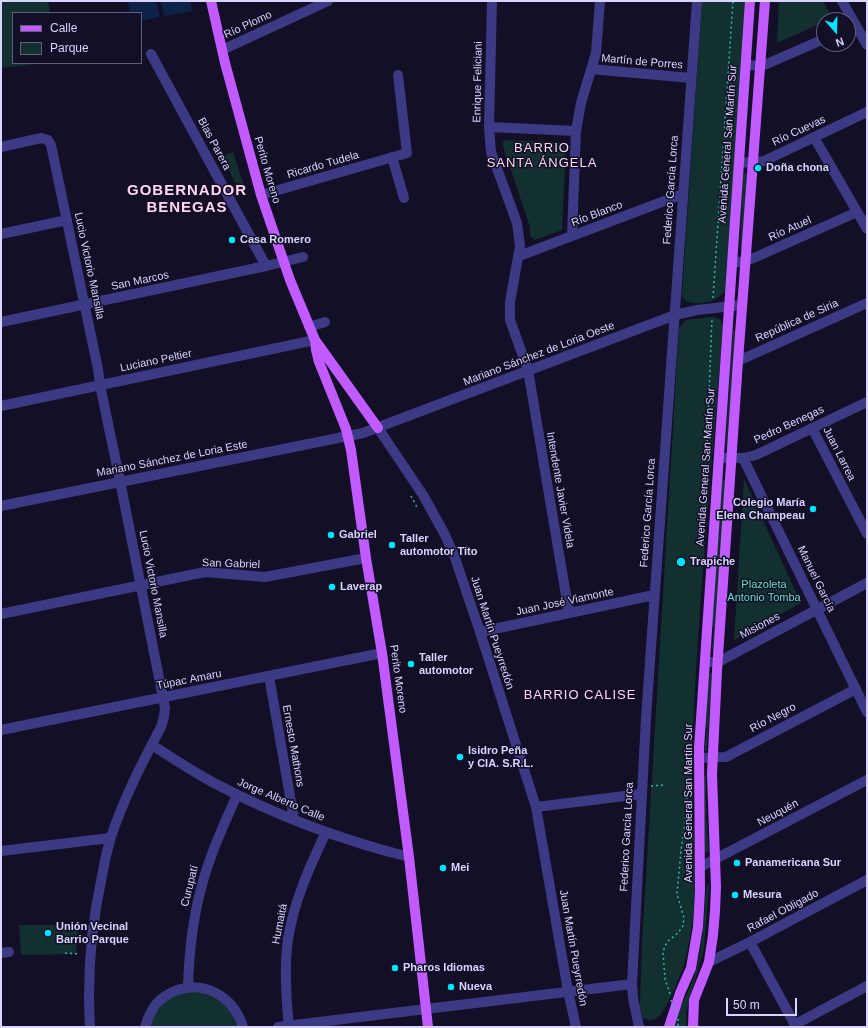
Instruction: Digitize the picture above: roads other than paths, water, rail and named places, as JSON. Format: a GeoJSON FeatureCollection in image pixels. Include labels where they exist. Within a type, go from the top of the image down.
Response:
{"type":"FeatureCollection","features":[{"type":"Feature","properties":{"kind":"main road","name":"Perito Moreno"},"geometry":{"type":"LineString","coordinates":[[211,1],[222,50],[261,195],[283,262],[315,340],[378,428]]}},
{"type":"Feature","properties":{"kind":"main road","name":"Avenida General San Martín Sur"},"geometry":{"type":"LineString","coordinates":[[669,1027],[693,959],[698,927],[700,867],[699,758],[750,1]]}},
{"type":"Feature","properties":{"kind":"main road","name":"Avenida General San Martín Sur"},"geometry":{"type":"LineString","coordinates":[[693,1027],[694,1000],[709,962],[715,911],[712,774],[718,662],[764,1]]}},
{"type":"Feature","properties":{"kind":"main road","name":"Perito Moreno"},"geometry":{"type":"LineString","coordinates":[[315,340],[319,362],[348,436],[382,653],[409,857],[428,1027]]}},
{"type":"Feature","properties":{"kind":"street","name":"Río Plomo"},"geometry":{"type":"LineString","coordinates":[[222,50],[328,1]]}},
{"type":"Feature","properties":{"kind":"street","name":"Enrique Feliciani"},"geometry":{"type":"LineString","coordinates":[[492,1],[489,128],[491,152],[519,229],[520,246],[510,302],[510,320],[528,370]]}},
{"type":"Feature","properties":{"kind":"street"},"geometry":{"type":"LineString","coordinates":[[572,236],[576,131],[581,103],[596,53],[600,1]]}},
{"type":"Feature","properties":{"kind":"street","name":"Federico García Lorca"},"geometry":{"type":"LineString","coordinates":[[639,1027],[633,998],[632,984],[641,794],[697,1]]}},
{"type":"Feature","properties":{"kind":"street"},"geometry":{"type":"LineString","coordinates":[[842,1],[846,12]]}},
{"type":"Feature","properties":{"kind":"street"},"geometry":{"type":"LineString","coordinates":[[856,32],[867,45]]}},
{"type":"Feature","properties":{"kind":"street"},"geometry":{"type":"LineString","coordinates":[[746,65],[760,66],[816,42]]}},
{"type":"Feature","properties":{"kind":"street","name":"Blas Parera"},"geometry":{"type":"LineString","coordinates":[[151,54],[266,266]]}},
{"type":"Feature","properties":{"kind":"street","name":"Martín de Porres"},"geometry":{"type":"LineString","coordinates":[[591,69],[691,78]]}},
{"type":"Feature","properties":{"kind":"street","name":"Ricardo Tudela"},"geometry":{"type":"LineString","coordinates":[[261,195],[407,153],[398,75]]}},
{"type":"Feature","properties":{"kind":"street","name":"Río Cuevas"},"geometry":{"type":"LineString","coordinates":[[739,162],[753,163],[764,161],[867,112]]}},
{"type":"Feature","properties":{"kind":"street"},"geometry":{"type":"LineString","coordinates":[[489,128],[576,131]]}},
{"type":"Feature","properties":{"kind":"street"},"geometry":{"type":"LineString","coordinates":[[814,137],[867,230]]}},
{"type":"Feature","properties":{"kind":"street","name":"Lucio Victorio Mansilla"},"geometry":{"type":"LineString","coordinates":[[1,146],[41,138],[48,140],[51,144],[98,369],[100,386],[163,697],[164,717],[161,727],[130,786],[110,838],[96,903],[90,954],[88,995],[90,1027]]}},
{"type":"Feature","properties":{"kind":"street"},"geometry":{"type":"LineString","coordinates":[[392,157],[404,198]]}},
{"type":"Feature","properties":{"kind":"street","name":"Río Blanco"},"geometry":{"type":"LineString","coordinates":[[519,256],[683,194]]}},
{"type":"Feature","properties":{"kind":"street","name":"Río Atuel"},"geometry":{"type":"LineString","coordinates":[[732,263],[756,258],[857,212]]}},
{"type":"Feature","properties":{"kind":"street"},"geometry":{"type":"LineString","coordinates":[[1,234],[67,220]]}},
{"type":"Feature","properties":{"kind":"street","name":"San Marcos"},"geometry":{"type":"LineString","coordinates":[[1,322],[303,257]]}},
{"type":"Feature","properties":{"kind":"street","name":"República de Siria"},"geometry":{"type":"LineString","coordinates":[[738,361],[867,302]]}},
{"type":"Feature","properties":{"kind":"street","name":"Mariano Sánchez de Loria Oeste"},"geometry":{"type":"LineString","coordinates":[[348,436],[378,428],[675,315],[712,308],[742,305]]}},
{"type":"Feature","properties":{"kind":"street"},"geometry":{"type":"LineString","coordinates":[[309,327],[325,322]]}},
{"type":"Feature","properties":{"kind":"street","name":"Luciano Peltier"},"geometry":{"type":"LineString","coordinates":[[1,406],[315,340]]}},
{"type":"Feature","properties":{"kind":"street","name":"Intendente Javier Videla"},"geometry":{"type":"LineString","coordinates":[[528,370],[570,613]]}},
{"type":"Feature","properties":{"kind":"street","name":"Pedro Benegas"},"geometry":{"type":"LineString","coordinates":[[719,458],[732,459],[756,455],[867,402]]}},
{"type":"Feature","properties":{"kind":"street","name":"Juan Martín Pueyrredón"},"geometry":{"type":"LineString","coordinates":[[378,428],[423,495],[444,533],[454,555],[480,632],[536,807],[568,991],[576,1027]]}},
{"type":"Feature","properties":{"kind":"street","name":"Juan Larrea"},"geometry":{"type":"LineString","coordinates":[[812,428],[866,532]]}},
{"type":"Feature","properties":{"kind":"street","name":"Mariano Sánchez de Loria Este"},"geometry":{"type":"LineString","coordinates":[[1,506],[348,436]]}},
{"type":"Feature","properties":{"kind":"street","name":"Manuel García"},"geometry":{"type":"LineString","coordinates":[[743,458],[867,712]]}},
{"type":"Feature","properties":{"kind":"street","name":"San Gabriel"},"geometry":{"type":"LineString","coordinates":[[1,614],[205,572],[265,577],[366,558]]}},
{"type":"Feature","properties":{"kind":"street","name":"Misiones"},"geometry":{"type":"LineString","coordinates":[[705,662],[718,662],[867,583]]}},
{"type":"Feature","properties":{"kind":"street","name":"Juan José Viamonte"},"geometry":{"type":"LineString","coordinates":[[480,632],[654,595]]}},
{"type":"Feature","properties":{"kind":"street","name":"Túpac Amaru"},"geometry":{"type":"LineString","coordinates":[[1,730],[382,653]]}},
{"type":"Feature","properties":{"kind":"street","name":"Ernesto Mathons"},"geometry":{"type":"LineString","coordinates":[[269,676],[294,819]]}},
{"type":"Feature","properties":{"kind":"street","name":"Río Negro"},"geometry":{"type":"LineString","coordinates":[[699,758],[726,757],[856,689]]}},
{"type":"Feature","properties":{"kind":"street","name":"Jorge Alberto Calle"},"geometry":{"type":"LineString","coordinates":[[152,745],[192,771],[237,795],[326,832],[409,857]]}},
{"type":"Feature","properties":{"kind":"street","name":"Neuquén"},"geometry":{"type":"LineString","coordinates":[[700,867],[867,780]]}},
{"type":"Feature","properties":{"kind":"street"},"geometry":{"type":"LineString","coordinates":[[536,807],[641,794]]}},
{"type":"Feature","properties":{"kind":"street","name":"Curupatí"},"geometry":{"type":"LineString","coordinates":[[188,988],[190,941],[204,878],[214,848],[237,795]]}},
{"type":"Feature","properties":{"kind":"street","name":"Humaitá"},"geometry":{"type":"LineString","coordinates":[[289,1026],[286,975],[288,939],[300,892],[312,861],[326,832]]}},
{"type":"Feature","properties":{"kind":"street"},"geometry":{"type":"LineString","coordinates":[[1,851],[110,838]]}},
{"type":"Feature","properties":{"kind":"street","name":"Rafael Obligado"},"geometry":{"type":"LineString","coordinates":[[709,962],[867,880]]}},
{"type":"Feature","properties":{"kind":"street"},"geometry":{"type":"LineString","coordinates":[[750,942],[795,1026],[867,986]]}},
{"type":"Feature","properties":{"kind":"street"},"geometry":{"type":"LineString","coordinates":[[278,1027],[632,984]]}},
{"type":"Feature","properties":{"kind":"street"},"geometry":{"type":"LineString","coordinates":[[145,1027],[149,1014],[159,1001],[172,992],[188,988],[204,988],[218,994],[231,1003],[240,1016],[243,1027]]}},
{"type":"Feature","properties":{"kind":"water"},"geometry":{"type":"Polygon","coordinates":[[[128,1],[156,1],[160,17],[142,21],[142,12],[130,12],[128,1]]]}},
{"type":"Feature","properties":{"kind":"water"},"geometry":{"type":"Polygon","coordinates":[[[161,1],[190,1],[192,11],[164,16],[161,1]]]}},
{"type":"Feature","properties":{"kind":"place","name":"Doña chona"},"geometry":{"type":"Point","coordinates":[758,168]}},
{"type":"Feature","properties":{"kind":"place","name":"Casa Romero"},"geometry":{"type":"Point","coordinates":[232,240]}},
{"type":"Feature","properties":{"kind":"place","name":"Colegio María Elena Champeau"},"geometry":{"type":"Point","coordinates":[813,509]}},
{"type":"Feature","properties":{"kind":"place","name":"Gabriel"},"geometry":{"type":"Point","coordinates":[331,535]}},
{"type":"Feature","properties":{"kind":"place","name":"Taller automotor Tito"},"geometry":{"type":"Point","coordinates":[392,545]}},
{"type":"Feature","properties":{"kind":"place","name":"Trapiche"},"geometry":{"type":"Point","coordinates":[681,562]}},
{"type":"Feature","properties":{"kind":"place","name":"Laverap"},"geometry":{"type":"Point","coordinates":[332,587]}},
{"type":"Feature","properties":{"kind":"place","name":"Taller automotor"},"geometry":{"type":"Point","coordinates":[411,664]}},
{"type":"Feature","properties":{"kind":"place","name":"Isidro Peña y CIA. S.R.L."},"geometry":{"type":"Point","coordinates":[460,757]}},
{"type":"Feature","properties":{"kind":"place","name":"Panamericana Sur"},"geometry":{"type":"Point","coordinates":[737,863]}},
{"type":"Feature","properties":{"kind":"place","name":"Mei"},"geometry":{"type":"Point","coordinates":[443,868]}},
{"type":"Feature","properties":{"kind":"place","name":"Mesura"},"geometry":{"type":"Point","coordinates":[735,895]}},
{"type":"Feature","properties":{"kind":"place","name":"Unión Vecinal Barrio Parque"},"geometry":{"type":"Point","coordinates":[48,933]}},
{"type":"Feature","properties":{"kind":"place","name":"Pharos Idiomas"},"geometry":{"type":"Point","coordinates":[395,968]}},
{"type":"Feature","properties":{"kind":"place","name":"Nueva"},"geometry":{"type":"Point","coordinates":[451,987]}},
{"type":"Feature","properties":{"kind":"district","name":"BARRIO SANTA ÁNGELA"},"geometry":{"type":"Point","coordinates":[542,156]}},
{"type":"Feature","properties":{"kind":"district","name":"GOBERNADOR BENEGAS"},"geometry":{"type":"Point","coordinates":[187,200]}},
{"type":"Feature","properties":{"kind":"district","name":"BARRIO CALISE"},"geometry":{"type":"Point","coordinates":[580,695]}},
{"type":"Feature","properties":{"kind":"park label","name":"Plazoleta Antonio Tomba"},"geometry":{"type":"Point","coordinates":[764,591]}}]}
